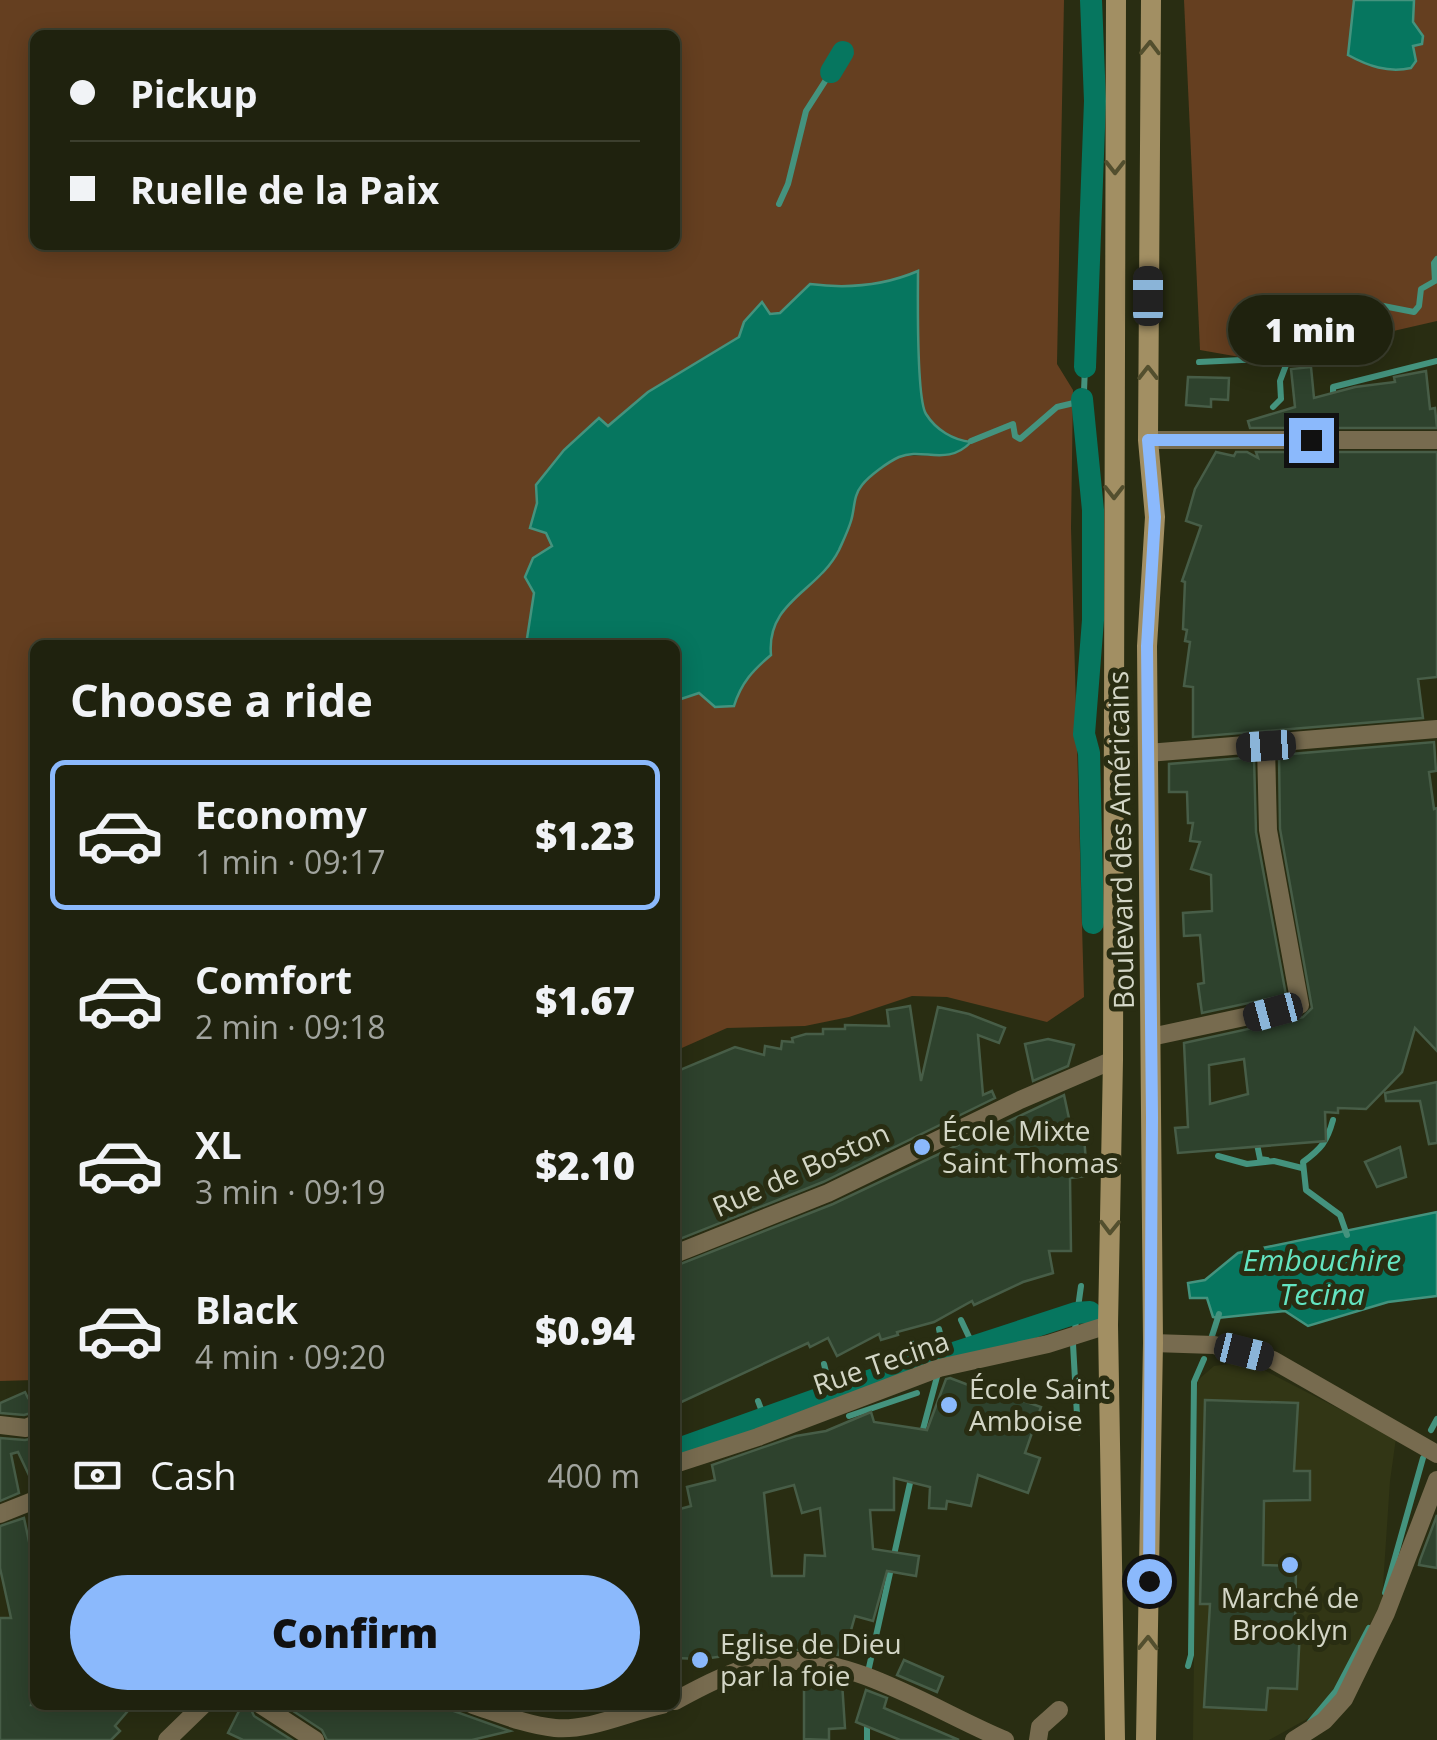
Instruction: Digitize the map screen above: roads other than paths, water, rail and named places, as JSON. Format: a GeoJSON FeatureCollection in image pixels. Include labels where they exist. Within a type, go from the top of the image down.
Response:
{"type":"FeatureCollection","features":[{"type":"Feature","properties":{"kind":"main road","name":"Boulevard des Américains"},"geometry":{"type":"LineString","coordinates":[[1114,1740],[1108,1325],[1113,1060],[1116,0]]}},
{"type":"Feature","properties":{"kind":"main road","name":"Boulevard des Américains"},"geometry":{"type":"LineString","coordinates":[[1146,1740],[1153,1343],[1147,646],[1155,517],[1148,440],[1151,0]]}},
{"type":"Feature","properties":{"kind":"street"},"geometry":{"type":"LineString","coordinates":[[1148,440],[1437,440]]}},
{"type":"Feature","properties":{"kind":"street"},"geometry":{"type":"LineString","coordinates":[[1148,753],[1437,729]]}},
{"type":"Feature","properties":{"kind":"street"},"geometry":{"type":"LineString","coordinates":[[1151,1036],[1300,1004],[1268,830],[1266,746]]}},
{"type":"Feature","properties":{"kind":"street","name":"Rue de Boston"},"geometry":{"type":"LineString","coordinates":[[680,1252],[828,1193],[1020,1100],[1113,1060]]}},
{"type":"Feature","properties":{"kind":"street","name":"Rue Tecina"},"geometry":{"type":"LineString","coordinates":[[680,1462],[758,1438],[939,1368],[1048,1344],[1108,1325]]}},
{"type":"Feature","properties":{"kind":"street"},"geometry":{"type":"LineString","coordinates":[[1153,1343],[1214,1345],[1274,1360],[1437,1454]]}},
{"type":"Feature","properties":{"kind":"street"},"geometry":{"type":"LineString","coordinates":[[0,1425],[30,1426]]}},
{"type":"Feature","properties":{"kind":"street"},"geometry":{"type":"LineString","coordinates":[[1294,1740],[1324,1721],[1344,1699],[1386,1613],[1437,1480]]}},
{"type":"Feature","properties":{"kind":"street"},"geometry":{"type":"LineString","coordinates":[[0,1514],[30,1502]]}},
{"type":"Feature","properties":{"kind":"street"},"geometry":{"type":"LineString","coordinates":[[680,1698],[750,1669],[779,1661],[808,1661],[866,1677],[1005,1740]]}},
{"type":"Feature","properties":{"kind":"street"},"geometry":{"type":"LineString","coordinates":[[167,1740],[198,1710]]}},
{"type":"Feature","properties":{"kind":"street"},"geometry":{"type":"LineString","coordinates":[[266,1710],[292,1734],[315,1740]]}},
{"type":"Feature","properties":{"kind":"street"},"geometry":{"type":"LineString","coordinates":[[489,1710],[557,1728],[584,1726],[643,1710]]}},
{"type":"Feature","properties":{"kind":"street"},"geometry":{"type":"LineString","coordinates":[[1038,1740],[1040,1727],[1059,1710]]}},
{"type":"Feature","properties":{"kind":"water"},"geometry":{"type":"Polygon","coordinates":[[[1354,0],[1414,0],[1413,22],[1423,36],[1422,44],[1413,46],[1416,61],[1411,68],[1378,68],[1348,55],[1354,0]]]}},
{"type":"Feature","properties":{"kind":"water"},"geometry":{"type":"Polygon","coordinates":[[[918,271],[918,346],[926,414],[951,436],[971,442],[944,455],[899,457],[865,481],[857,493],[839,550],[819,577],[785,609],[772,637],[771,655],[748,678],[734,706],[715,707],[699,693],[680,699],[680,640],[527,640],[534,593],[525,577],[533,558],[552,546],[546,533],[530,528],[537,503],[536,485],[564,450],[599,418],[608,426],[648,392],[739,337],[744,322],[762,302],[770,314],[780,313],[810,284],[865,285],[918,271]]]}},
{"type":"Feature","properties":{"kind":"water","name":"Embouchire Tecina"},"geometry":{"type":"Polygon","coordinates":[[[1437,1212],[1437,1296],[1388,1302],[1308,1326],[1285,1311],[1217,1318],[1213,1317],[1207,1298],[1190,1298],[1188,1283],[1205,1280],[1238,1253],[1437,1212]]]}},
{"type":"Feature","properties":{"kind":"waterway"},"geometry":{"type":"LineString","coordinates":[[1085,367],[1095,101],[1091,0]]}},
{"type":"Feature","properties":{"kind":"waterway"},"geometry":{"type":"LineString","coordinates":[[831,72],[843,52]]}},
{"type":"Feature","properties":{"kind":"waterway"},"geometry":{"type":"LineString","coordinates":[[779,204],[788,184],[806,111],[831,72]]}},
{"type":"Feature","properties":{"kind":"waterway"},"geometry":{"type":"LineString","coordinates":[[1199,362],[1263,359],[1298,336],[1333,305],[1363,302],[1414,312],[1419,306],[1421,289],[1435,281],[1437,259]]}},
{"type":"Feature","properties":{"kind":"waterway"},"geometry":{"type":"LineString","coordinates":[[1273,407],[1281,399],[1280,381],[1297,336]]}},
{"type":"Feature","properties":{"kind":"waterway"},"geometry":{"type":"LineString","coordinates":[[1333,398],[1333,387],[1437,361]]}},
{"type":"Feature","properties":{"kind":"waterway"},"geometry":{"type":"LineString","coordinates":[[971,441],[1013,424],[1015,436],[1020,439],[1057,407],[1078,402],[1084,391],[1085,367],[1091,364]]}},
{"type":"Feature","properties":{"kind":"waterway"},"geometry":{"type":"LineString","coordinates":[[1082,399],[1093,510],[1093,620],[1084,734],[1089,753],[1093,923]]}},
{"type":"Feature","properties":{"kind":"waterway"},"geometry":{"type":"LineString","coordinates":[[1333,1120],[1322,1144],[1303,1162],[1306,1190],[1340,1215],[1347,1235]]}},
{"type":"Feature","properties":{"kind":"waterway"},"geometry":{"type":"LineString","coordinates":[[1256,1139],[1260,1159],[1267,1160]]}},
{"type":"Feature","properties":{"kind":"waterway"},"geometry":{"type":"LineString","coordinates":[[1218,1156],[1247,1164],[1274,1161],[1302,1168]]}},
{"type":"Feature","properties":{"kind":"waterway"},"geometry":{"type":"LineString","coordinates":[[1075,1329],[1081,1286]]}},
{"type":"Feature","properties":{"kind":"waterway"},"geometry":{"type":"LineString","coordinates":[[680,1448],[874,1379],[1076,1313],[1090,1312]]}},
{"type":"Feature","properties":{"kind":"waterway"},"geometry":{"type":"LineString","coordinates":[[1212,1336],[1219,1314]]}},
{"type":"Feature","properties":{"kind":"waterway"},"geometry":{"type":"LineString","coordinates":[[961,1320],[977,1345]]}},
{"type":"Feature","properties":{"kind":"waterway"},"geometry":{"type":"LineString","coordinates":[[939,1329],[943,1347],[950,1354]]}},
{"type":"Feature","properties":{"kind":"waterway"},"geometry":{"type":"LineString","coordinates":[[915,1343],[922,1359],[928,1361]]}},
{"type":"Feature","properties":{"kind":"waterway"},"geometry":{"type":"LineString","coordinates":[[1073,1344],[1078,1433]]}},
{"type":"Feature","properties":{"kind":"waterway"},"geometry":{"type":"LineString","coordinates":[[876,1355],[880,1368],[898,1372]]}},
{"type":"Feature","properties":{"kind":"waterway"},"geometry":{"type":"LineString","coordinates":[[1188,1666],[1194,1382],[1204,1359]]}},
{"type":"Feature","properties":{"kind":"waterway"},"geometry":{"type":"LineString","coordinates":[[824,1364],[828,1380],[843,1391]]}},
{"type":"Feature","properties":{"kind":"waterway"},"geometry":{"type":"LineString","coordinates":[[922,1433],[938,1373]]}},
{"type":"Feature","properties":{"kind":"waterway"},"geometry":{"type":"LineString","coordinates":[[849,1416],[917,1393]]}},
{"type":"Feature","properties":{"kind":"waterway"},"geometry":{"type":"LineString","coordinates":[[758,1401],[761,1409],[772,1415]]}},
{"type":"Feature","properties":{"kind":"waterway"},"geometry":{"type":"LineString","coordinates":[[1431,1430],[1437,1419]]}},
{"type":"Feature","properties":{"kind":"waterway"},"geometry":{"type":"LineString","coordinates":[[1385,1593],[1423,1458]]}},
{"type":"Feature","properties":{"kind":"waterway"},"geometry":{"type":"LineString","coordinates":[[868,1672],[912,1474]]}},
{"type":"Feature","properties":{"kind":"waterway"},"geometry":{"type":"LineString","coordinates":[[1310,1722],[1336,1691],[1369,1628]]}},
{"type":"Feature","properties":{"kind":"waterway"},"geometry":{"type":"LineString","coordinates":[[867,1721],[867,1740]]}},
{"type":"Feature","properties":{"kind":"place","name":"École Mixte Saint Thomas"},"geometry":{"type":"Point","coordinates":[922,1147]}},
{"type":"Feature","properties":{"kind":"place","name":"École Saint Amboise"},"geometry":{"type":"Point","coordinates":[949,1405]}},
{"type":"Feature","properties":{"kind":"place","name":"Marché de Brooklyn"},"geometry":{"type":"Point","coordinates":[1290,1565]}},
{"type":"Feature","properties":{"kind":"place","name":"Eglise de Dieu par la foie"},"geometry":{"type":"Point","coordinates":[700,1660]}}]}
